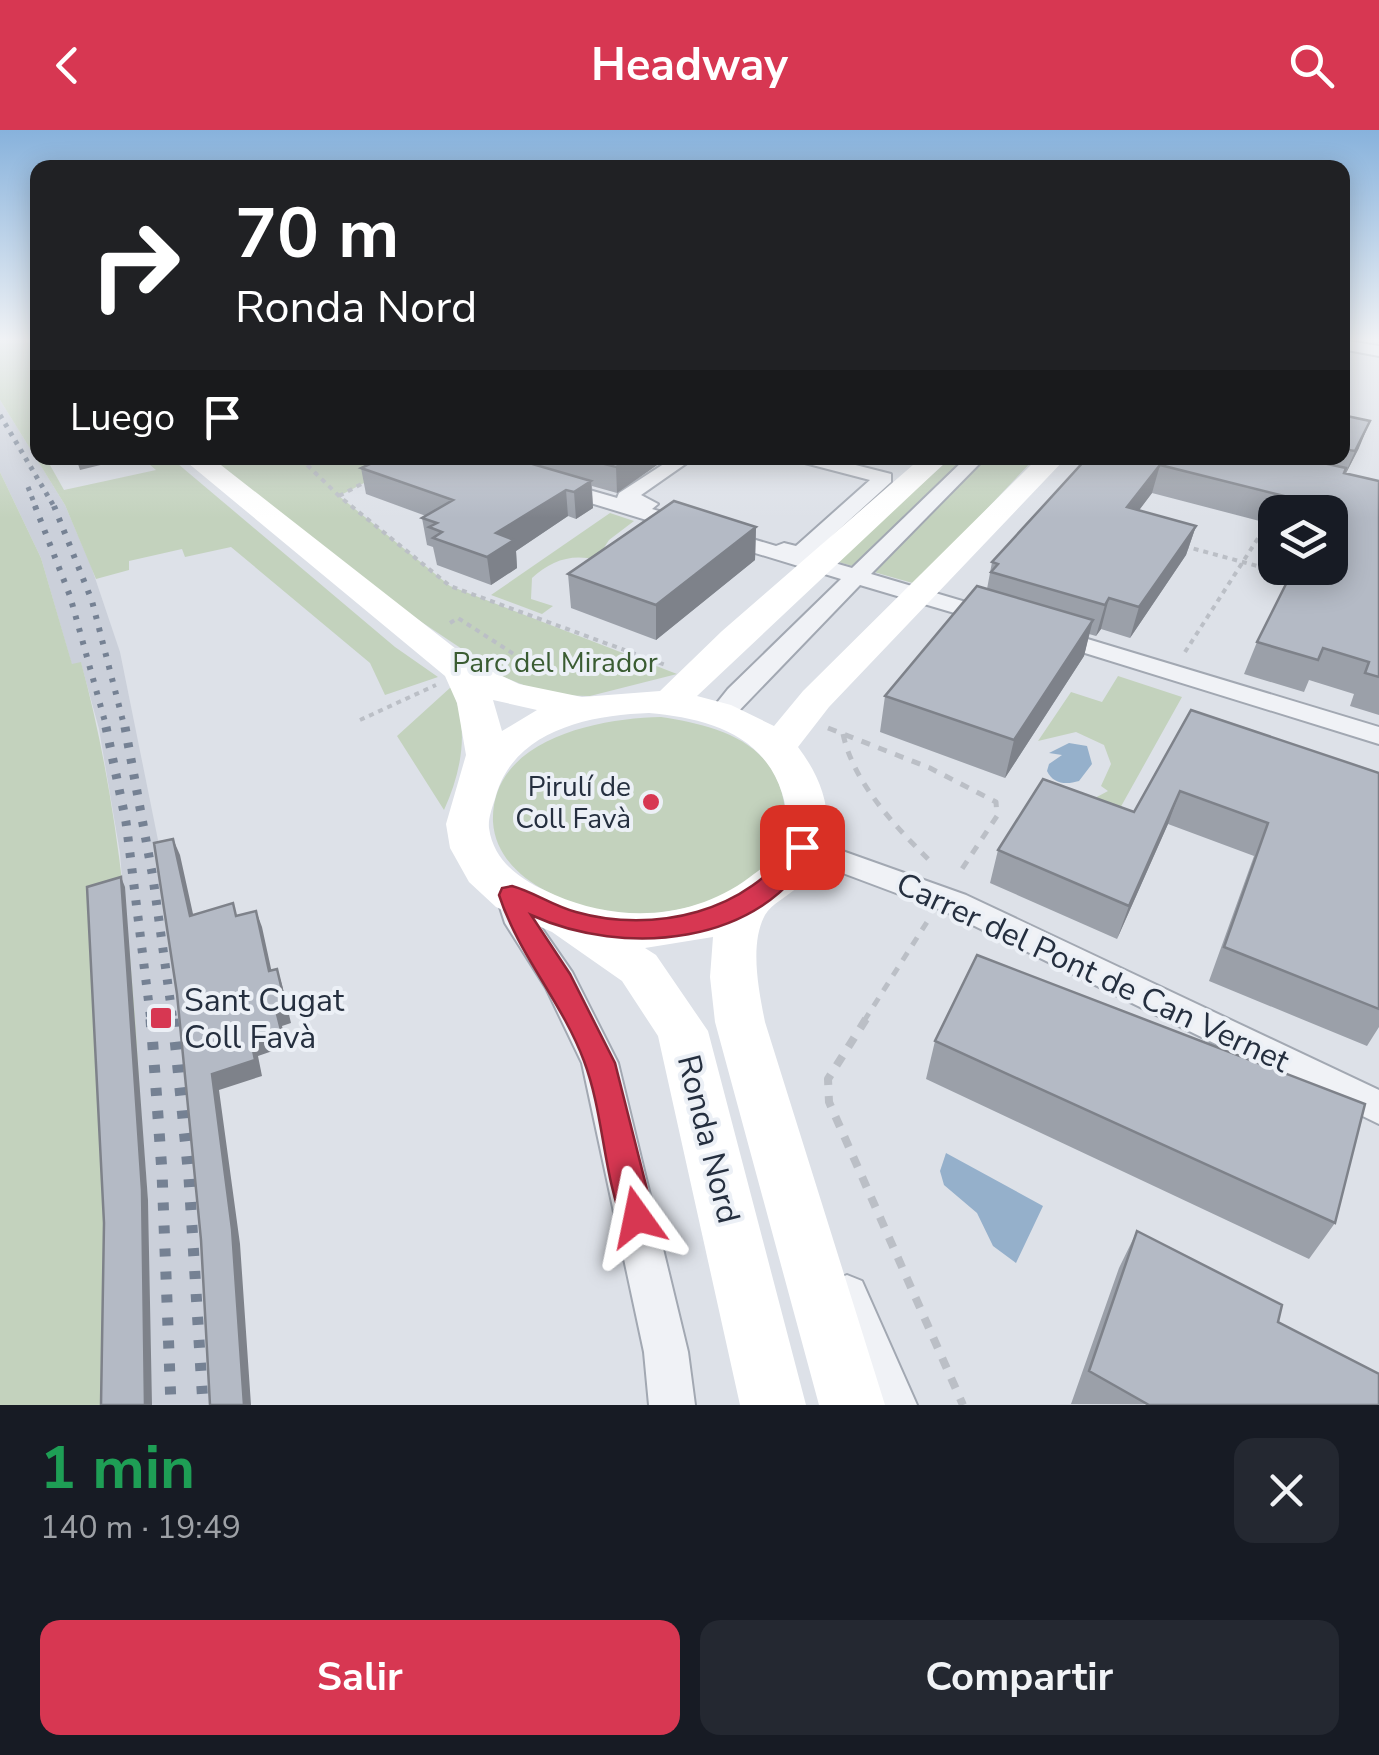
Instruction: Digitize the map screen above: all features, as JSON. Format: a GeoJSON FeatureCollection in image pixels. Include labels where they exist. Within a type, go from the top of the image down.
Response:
{"type":"FeatureCollection","features":[{"type":"Feature","properties":{"kind":"main road"},"geometry":{"type":"LineString","coordinates":[[205,465],[456,662],[508,693],[581,708]]}},
{"type":"Feature","properties":{"kind":"main road"},"geometry":{"type":"LineString","coordinates":[[481,772],[505,746],[530,729],[581,708],[667,688],[929,465]]}},
{"type":"Feature","properties":{"kind":"main road"},"geometry":{"type":"LineString","coordinates":[[789,732],[1045,465]]}},
{"type":"Feature","properties":{"kind":"main road","name":"Ronda Nord"},"geometry":{"type":"LineString","coordinates":[[456,662],[484,735],[486,755],[468,810],[472,848],[485,872],[512,895],[568,920],[639,968],[682,1031],[773,1405]]}},
{"type":"Feature","properties":{"kind":"main road"},"geometry":{"type":"LineString","coordinates":[[667,688],[752,727],[789,732]]}},
{"type":"Feature","properties":{"kind":"main road"},"geometry":{"type":"LineString","coordinates":[[789,732],[810,822],[802,847]]}},
{"type":"Feature","properties":{"kind":"main road","name":"Ronda Nord"},"geometry":{"type":"LineString","coordinates":[[568,920],[612,929],[672,929],[746,904],[794,864],[802,847]]}},
{"type":"Feature","properties":{"kind":"main road","name":"Ronda Nord"},"geometry":{"type":"LineString","coordinates":[[746,904],[734,937],[732,984],[852,1405]]}},
{"type":"Feature","properties":{"kind":"street"},"geometry":{"type":"LineString","coordinates":[[674,465],[626,497],[800,554],[884,478],[835,465]]}},
{"type":"Feature","properties":{"kind":"street"},"geometry":{"type":"LineString","coordinates":[[721,714],[969,465]]}},
{"type":"Feature","properties":{"kind":"street"},"geometry":{"type":"LineString","coordinates":[[533,480],[818,562],[1379,736]]}},
{"type":"Feature","properties":{"kind":"street","name":"Carrer del Pont de Can Vernet"},"geometry":{"type":"LineString","coordinates":[[802,847],[948,890],[1379,1108]]}},
{"type":"Feature","properties":{"kind":"street"},"geometry":{"type":"LineString","coordinates":[[512,895],[521,924],[560,982],[600,1063],[666,1352],[672,1405]]}},
{"type":"Feature","properties":{"kind":"street","name":"Ronda Nord"},"geometry":{"type":"LineString","coordinates":[[761,1095],[894,1405]]}},
{"type":"Feature","properties":{"kind":"path"},"geometry":{"type":"LineString","coordinates":[[307,465],[339,496],[450,586],[675,669],[667,688]]}},
{"type":"Feature","properties":{"kind":"path"},"geometry":{"type":"LineString","coordinates":[[339,496],[368,480]]}},
{"type":"Feature","properties":{"kind":"path"},"geometry":{"type":"LineString","coordinates":[[1173,672],[1258,538]]}},
{"type":"Feature","properties":{"kind":"path"},"geometry":{"type":"LineString","coordinates":[[1185,546],[1258,566]]}},
{"type":"Feature","properties":{"kind":"path"},"geometry":{"type":"LineString","coordinates":[[360,720],[456,662],[452,618],[458,618],[540,670]]}},
{"type":"Feature","properties":{"kind":"path"},"geometry":{"type":"LineString","coordinates":[[789,732],[844,734],[930,768],[996,802],[997,816],[828,1079],[829,1102],[963,1405]]}},
{"type":"Feature","properties":{"kind":"path"},"geometry":{"type":"LineString","coordinates":[[844,734],[846,748],[889,820],[948,890]]}},
{"type":"Feature","properties":{"kind":"path"},"geometry":{"type":"LineString","coordinates":[[286,1001],[303,995]]}},
{"type":"Feature","properties":{"kind":"shaded area"},"geometry":{"type":"Polygon","coordinates":[[[0,400],[30,448],[30,465],[40,465],[65,505],[120,652],[158,840],[184,1010],[218,1405],[151,1405],[148,1200],[120,853],[99,729],[81,663],[72,665],[41,558],[0,472],[0,400]]]}},
{"type":"Feature","properties":{"kind":"green space"},"geometry":{"type":"Polygon","coordinates":[[[30,398],[30,448],[0,400],[30,398]]]}},
{"type":"Feature","properties":{"kind":"green space"},"geometry":{"type":"Polygon","coordinates":[[[40,465],[50,465],[64,490],[156,470],[150,465],[179,465],[395,647],[438,677],[385,695],[370,663],[231,547],[185,557],[182,549],[129,561],[129,570],[96,579],[65,505],[40,465]]]}},
{"type":"Feature","properties":{"kind":"green space","name":"Parc del Mirador"},"geometry":{"type":"Polygon","coordinates":[[[205,465],[399,465],[339,496],[450,586],[677,674],[590,696],[548,695],[504,677],[288,533],[205,465]]]}},
{"type":"Feature","properties":{"kind":"green space"},"geometry":{"type":"Polygon","coordinates":[[[943,465],[1028,465],[916,584],[835,561],[943,465]]]}},
{"type":"Feature","properties":{"kind":"green space"},"geometry":{"type":"Polygon","coordinates":[[[0,472],[41,558],[72,664],[81,662],[111,799],[136,1031],[151,1405],[0,1405],[0,472]]]}},
{"type":"Feature","properties":{"kind":"green space"},"geometry":{"type":"Polygon","coordinates":[[[610,513],[634,521],[609,540],[596,560],[562,560],[532,578],[531,599],[553,606],[542,614],[491,595],[610,513]]]}},
{"type":"Feature","properties":{"kind":"green space"},"geometry":{"type":"Polygon","coordinates":[[[1118,676],[1182,697],[1109,828],[1095,798],[1108,791],[1101,786],[1111,764],[1104,745],[1076,732],[1038,741],[1071,692],[1102,702],[1118,676]]]}},
{"type":"Feature","properties":{"kind":"green space"},"geometry":{"type":"Polygon","coordinates":[[[451,687],[462,733],[459,764],[444,810],[397,736],[451,687]]]}},
{"type":"Feature","properties":{"kind":"green space"},"geometry":{"type":"Polygon","coordinates":[[[661,717],[730,735],[759,754],[771,768],[779,784],[785,817],[779,845],[763,868],[739,887],[710,901],[647,914],[608,913],[580,906],[527,879],[498,844],[493,822],[497,794],[509,771],[528,753],[580,729],[661,717]]]}},
{"type":"Feature","properties":{"kind":"water"},"geometry":{"type":"Polygon","coordinates":[[[1069,743],[1087,746],[1092,764],[1079,781],[1060,782],[1047,771],[1049,764],[1062,755],[1049,753],[1069,743]]]}},
{"type":"Feature","properties":{"kind":"water"},"geometry":{"type":"Polygon","coordinates":[[[946,1153],[1043,1206],[1016,1263],[993,1246],[977,1213],[944,1185],[940,1171],[946,1153]]]}},
{"type":"Feature","properties":{"kind":"building"},"geometry":{"type":"Polygon","coordinates":[[[1350,417],[1370,421],[1355,451],[1350,450],[1350,417]]]}},
{"type":"Feature","properties":{"kind":"building"},"geometry":{"type":"Polygon","coordinates":[[[536,465],[591,481],[574,492],[566,490],[496,533],[514,540],[487,557],[433,538],[442,532],[429,527],[437,523],[422,518],[453,500],[361,468],[536,465]]]}},
{"type":"Feature","properties":{"kind":"building"},"geometry":{"type":"Polygon","coordinates":[[[1081,465],[1160,465],[1127,507],[1196,526],[1139,607],[1109,598],[1105,605],[991,572],[998,564],[992,562],[1081,465]]]}},
{"type":"Feature","properties":{"kind":"building"},"geometry":{"type":"Polygon","coordinates":[[[1160,465],[1332,465],[1346,468],[1344,473],[1379,481],[1379,677],[1365,673],[1369,662],[1323,648],[1318,660],[1257,642],[1286,585],[1348,585],[1348,495],[1280,495],[1160,465]]]}},
{"type":"Feature","properties":{"kind":"building"},"geometry":{"type":"Polygon","coordinates":[[[674,501],[756,527],[656,605],[568,574],[674,501]]]}},
{"type":"Feature","properties":{"kind":"building"},"geometry":{"type":"Polygon","coordinates":[[[977,586],[1093,620],[1014,740],[885,696],[977,586]]]}},
{"type":"Feature","properties":{"kind":"building"},"geometry":{"type":"Polygon","coordinates":[[[1191,710],[1379,773],[1379,1009],[1224,947],[1268,823],[1180,791],[1129,906],[998,850],[1043,779],[1134,812],[1191,710]]]}},
{"type":"Feature","properties":{"kind":"building"},"geometry":{"type":"Polygon","coordinates":[[[173,839],[190,916],[233,903],[236,916],[256,911],[269,971],[277,969],[286,1007],[276,1010],[281,1030],[251,1040],[255,1060],[212,1074],[232,1229],[244,1405],[210,1405],[201,1240],[177,994],[154,843],[173,839]]]}},
{"type":"Feature","properties":{"kind":"building"},"geometry":{"type":"Polygon","coordinates":[[[121,877],[142,1190],[145,1405],[101,1405],[104,1223],[87,887],[121,877]]]}},
{"type":"Feature","properties":{"kind":"building"},"geometry":{"type":"Polygon","coordinates":[[[977,955],[1365,1104],[1335,1223],[935,1041],[977,955]]]}},
{"type":"Feature","properties":{"kind":"building"},"geometry":{"type":"Polygon","coordinates":[[[1137,1231],[1282,1305],[1278,1322],[1379,1374],[1379,1405],[1149,1405],[1089,1371],[1137,1231]]]}},
{"type":"Feature","properties":{"kind":"railway"},"geometry":{"type":"LineString","coordinates":[[0,415],[54,507]]}},
{"type":"Feature","properties":{"kind":"railway"},"geometry":{"type":"LineString","coordinates":[[28,487],[36,508]]}},
{"type":"Feature","properties":{"kind":"railway"},"geometry":{"type":"LineString","coordinates":[[35,506],[70,596],[107,729]]}},
{"type":"Feature","properties":{"kind":"railway"},"geometry":{"type":"LineString","coordinates":[[54,507],[92,601],[125,729]]}},
{"type":"Feature","properties":{"kind":"railway"},"geometry":{"type":"LineString","coordinates":[[106,727],[126,822],[151,1021]]}},
{"type":"Feature","properties":{"kind":"railway"},"geometry":{"type":"LineString","coordinates":[[125,727],[153,878],[173,1021]]}},
{"type":"Feature","properties":{"kind":"railway"},"geometry":{"type":"LineString","coordinates":[[151,1019],[162,1172],[171,1405]]}},
{"type":"Feature","properties":{"kind":"railway"},"geometry":{"type":"LineString","coordinates":[[173,1019],[189,1178],[203,1405]]}},
{"type":"Feature","properties":{"kind":"place","name":"Pirulí de Coll Favà"},"geometry":{"type":"Point","coordinates":[651,802]}},
{"type":"Feature","properties":{"kind":"place","name":"Sant Cugat Coll Favà"},"geometry":{"type":"Point","coordinates":[161,1018]}},
{"type":"Feature","properties":{"kind":"route"},"geometry":{"type":"LineString","coordinates":[[637,1217],[600,1063],[560,982],[521,924],[512,895],[568,920],[594,926],[642,931],[672,929],[746,904],[794,864],[802,847]]}}]}
